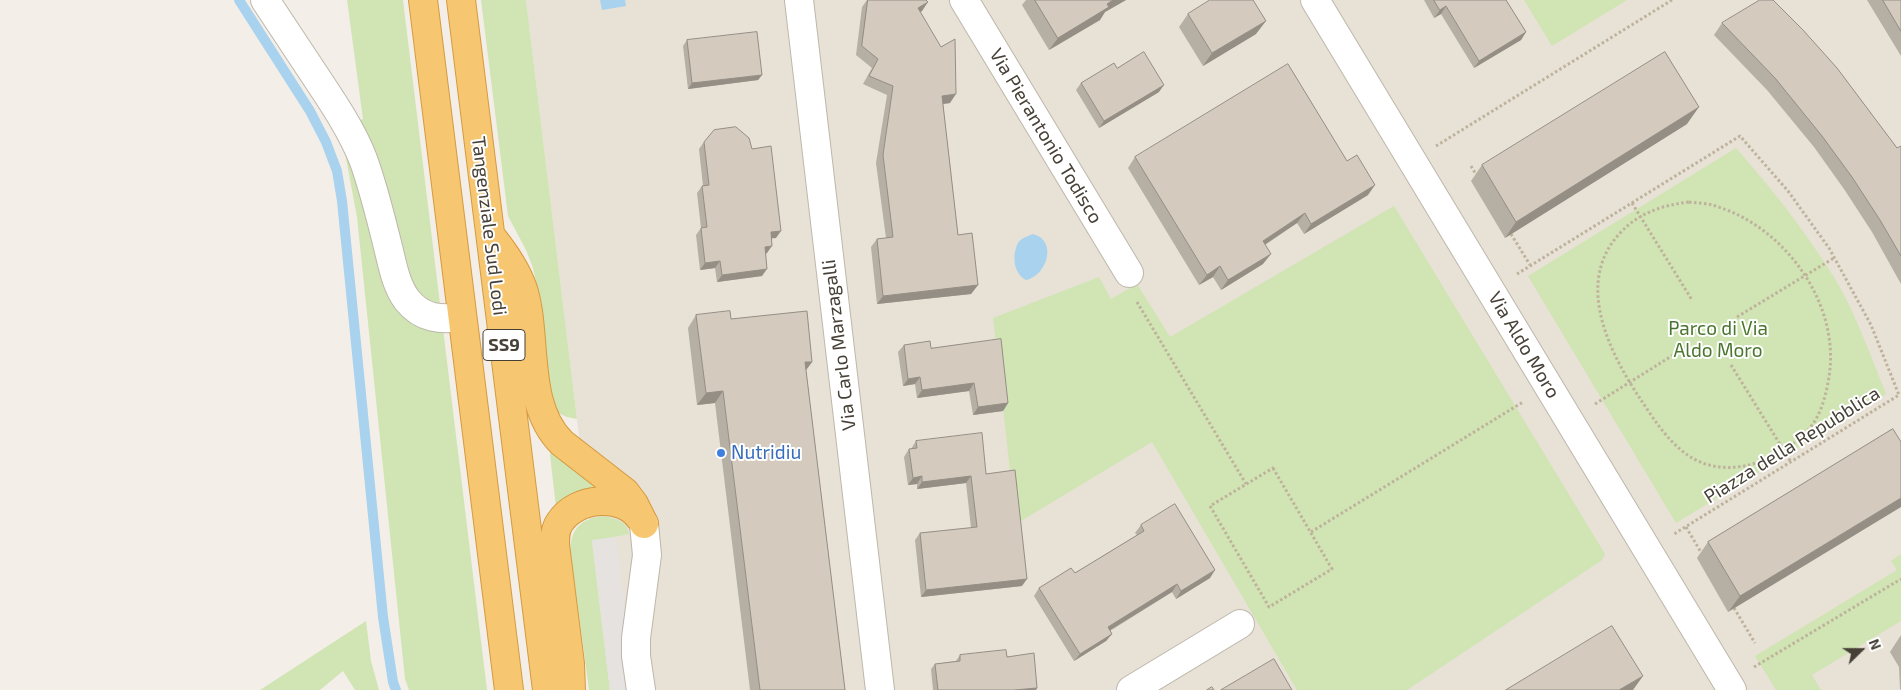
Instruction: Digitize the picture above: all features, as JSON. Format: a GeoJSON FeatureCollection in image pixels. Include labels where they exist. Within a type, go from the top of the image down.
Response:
{"type":"FeatureCollection","features":[{"type":"Feature","properties":{"kind":"highway","name":"Tangenziale Sud Lodi"},"geometry":{"type":"LineString","coordinates":[[424,0],[509,690]]}},
{"type":"Feature","properties":{"kind":"highway","name":"Tangenziale Sud Lodi"},"geometry":{"type":"LineString","coordinates":[[461,0],[547,690]]}},
{"type":"Feature","properties":{"kind":"highway"},"geometry":{"type":"LineString","coordinates":[[490,234],[508,257],[523,288],[538,395],[546,424],[562,442],[625,492],[634,504],[644,524]]}},
{"type":"Feature","properties":{"kind":"highway"},"geometry":{"type":"LineString","coordinates":[[571,690],[570,664],[555,532],[560,521],[569,513],[589,503],[602,500],[618,502],[632,509],[644,524]]}},
{"type":"Feature","properties":{"kind":"street"},"geometry":{"type":"LineString","coordinates":[[265,0],[327,94],[363,157],[373,188],[395,276],[407,300],[416,309],[429,317],[445,319],[462,317]]}},
{"type":"Feature","properties":{"kind":"street","name":"Via Carlo Marzagalli"},"geometry":{"type":"LineString","coordinates":[[799,0],[880,690]]}},
{"type":"Feature","properties":{"kind":"street","name":"Via Pierantonio Todisco"},"geometry":{"type":"LineString","coordinates":[[964,0],[1129,273]]}},
{"type":"Feature","properties":{"kind":"street","name":"Via Aldo Moro"},"geometry":{"type":"LineString","coordinates":[[1316,0],[1732,690]]}},
{"type":"Feature","properties":{"kind":"street"},"geometry":{"type":"LineString","coordinates":[[640,690],[636,638],[647,555],[644,524]]}},
{"type":"Feature","properties":{"kind":"street"},"geometry":{"type":"LineString","coordinates":[[1131,690],[1240,624]]}},
{"type":"Feature","properties":{"kind":"path"},"geometry":{"type":"LineString","coordinates":[[1413,160],[1672,0]]}},
{"type":"Feature","properties":{"kind":"path","name":"Piazza della Repubblica"},"geometry":{"type":"LineString","coordinates":[[1516,274],[1740,136],[1788,191],[1829,248],[1871,325],[1900,395],[1674,534]]}},
{"type":"Feature","properties":{"kind":"path"},"geometry":{"type":"LineString","coordinates":[[1471,166],[1477,177]]}},
{"type":"Feature","properties":{"kind":"path"},"geometry":{"type":"LineString","coordinates":[[1689,202],[1718,207],[1732,212],[1754,225],[1794,259],[1806,275],[1818,296],[1825,317],[1830,342],[1831,365],[1827,389],[1820,412],[1811,427],[1799,441],[1784,451],[1745,466],[1730,468],[1710,465],[1696,460],[1683,452],[1666,434],[1629,382],[1615,357],[1606,334],[1600,311],[1598,288],[1604,255],[1615,238],[1640,216],[1673,204],[1689,202]]}},
{"type":"Feature","properties":{"kind":"path"},"geometry":{"type":"LineString","coordinates":[[1632,203],[1692,300]]}},
{"type":"Feature","properties":{"kind":"path"},"geometry":{"type":"LineString","coordinates":[[1511,234],[1530,266]]}},
{"type":"Feature","properties":{"kind":"path"},"geometry":{"type":"LineString","coordinates":[[1736,317],[1834,258]]}},
{"type":"Feature","properties":{"kind":"path"},"geometry":{"type":"LineString","coordinates":[[1129,273],[1129,289],[1246,484]]}},
{"type":"Feature","properties":{"kind":"path"},"geometry":{"type":"LineString","coordinates":[[1595,404],[1686,347]]}},
{"type":"Feature","properties":{"kind":"path"},"geometry":{"type":"LineString","coordinates":[[1731,365],[1791,462]]}},
{"type":"Feature","properties":{"kind":"path"},"geometry":{"type":"LineString","coordinates":[[1311,532],[1549,386]]}},
{"type":"Feature","properties":{"kind":"path"},"geometry":{"type":"LineString","coordinates":[[1273,468],[1332,569],[1269,607],[1210,506],[1246,484],[1273,468]]}},
{"type":"Feature","properties":{"kind":"path"},"geometry":{"type":"LineString","coordinates":[[1686,527],[1702,554]]}},
{"type":"Feature","properties":{"kind":"path"},"geometry":{"type":"LineString","coordinates":[[1754,667],[1901,578]]}},
{"type":"Feature","properties":{"kind":"path"},"geometry":{"type":"LineString","coordinates":[[1734,608],[1755,643]]}},
{"type":"Feature","properties":{"kind":"shaded area"},"geometry":{"type":"Polygon","coordinates":[[[526,0],[1901,0],[1901,690],[610,690],[526,0]]]}},
{"type":"Feature","properties":{"kind":"shaded area"},"geometry":{"type":"Polygon","coordinates":[[[616,537],[635,690],[610,690],[592,540],[616,537]]]}},
{"type":"Feature","properties":{"kind":"green space"},"geometry":{"type":"Polygon","coordinates":[[[347,0],[403,0],[487,690],[409,690],[405,679],[357,217],[345,153],[353,123],[363,119],[347,0]]]}},
{"type":"Feature","properties":{"kind":"green space"},"geometry":{"type":"Polygon","coordinates":[[[481,0],[526,0],[577,419],[558,413],[549,384],[537,286],[533,268],[508,216],[481,0]]]}},
{"type":"Feature","properties":{"kind":"green space"},"geometry":{"type":"Polygon","coordinates":[[[1524,0],[1627,0],[1552,46],[1524,0]]]}},
{"type":"Feature","properties":{"kind":"green space","name":"Parco di Via Aldo Moro"},"geometry":{"type":"Polygon","coordinates":[[[1736,148],[1788,211],[1835,279],[1856,320],[1886,394],[1676,523],[1528,276],[1736,148]]]}},
{"type":"Feature","properties":{"kind":"green space"},"geometry":{"type":"Polygon","coordinates":[[[1394,206],[1605,554],[1602,560],[1407,690],[1297,690],[1152,442],[1016,524],[993,318],[1099,277],[1111,299],[1137,284],[1170,337],[1394,206]]]}},
{"type":"Feature","properties":{"kind":"green space"},"geometry":{"type":"Polygon","coordinates":[[[551,450],[608,485],[556,507],[551,450]]]}},
{"type":"Feature","properties":{"kind":"green space"},"geometry":{"type":"Polygon","coordinates":[[[602,516],[622,523],[628,529],[629,534],[592,541],[610,690],[589,690],[570,548],[573,535],[583,522],[602,516]]]}},
{"type":"Feature","properties":{"kind":"green space"},"geometry":{"type":"Polygon","coordinates":[[[1901,554],[1901,621],[1812,675],[1821,690],[1776,690],[1755,656],[1897,570],[1891,561],[1901,554]]]}},
{"type":"Feature","properties":{"kind":"green space"},"geometry":{"type":"Polygon","coordinates":[[[366,621],[371,661],[379,690],[355,690],[343,671],[320,690],[260,690],[366,621]]]}},
{"type":"Feature","properties":{"kind":"water"},"geometry":{"type":"Polygon","coordinates":[[[600,0],[625,0],[626,6],[602,10],[600,0]]]}},
{"type":"Feature","properties":{"kind":"water"},"geometry":{"type":"Polygon","coordinates":[[[1033,234],[1041,238],[1045,243],[1047,258],[1039,272],[1026,280],[1018,273],[1014,258],[1019,241],[1033,234]]]}},
{"type":"Feature","properties":{"kind":"building"},"geometry":{"type":"Polygon","coordinates":[[[868,0],[926,0],[928,2],[918,8],[941,47],[955,39],[956,94],[942,96],[958,235],[972,233],[978,285],[883,296],[877,239],[893,237],[883,155],[893,86],[869,76],[878,59],[862,46],[868,0]]]}},
{"type":"Feature","properties":{"kind":"building"},"geometry":{"type":"Polygon","coordinates":[[[1035,0],[1113,0],[1107,4],[1109,7],[1058,38],[1035,0]]]}},
{"type":"Feature","properties":{"kind":"building"},"geometry":{"type":"Polygon","coordinates":[[[1210,0],[1253,0],[1266,21],[1212,53],[1188,14],[1210,0]]]}},
{"type":"Feature","properties":{"kind":"building"},"geometry":{"type":"Polygon","coordinates":[[[1434,0],[1506,0],[1526,32],[1479,61],[1446,6],[1440,10],[1434,0]]]}},
{"type":"Feature","properties":{"kind":"building"},"geometry":{"type":"Polygon","coordinates":[[[1760,0],[1773,0],[1803,30],[1837,68],[1897,148],[1901,146],[1901,256],[1852,177],[1822,136],[1775,78],[1722,23],[1760,0]]]}},
{"type":"Feature","properties":{"kind":"building"},"geometry":{"type":"Polygon","coordinates":[[[1883,0],[1901,0],[1901,31],[1883,0]]]}},
{"type":"Feature","properties":{"kind":"building"},"geometry":{"type":"Polygon","coordinates":[[[757,32],[762,75],[692,83],[687,40],[757,32]]]}},
{"type":"Feature","properties":{"kind":"building"},"geometry":{"type":"Polygon","coordinates":[[[1144,52],[1164,85],[1104,121],[1081,83],[1114,63],[1117,68],[1144,52]]]}},
{"type":"Feature","properties":{"kind":"building"},"geometry":{"type":"Polygon","coordinates":[[[1665,52],[1699,107],[1516,222],[1482,165],[1665,52]]]}},
{"type":"Feature","properties":{"kind":"building"},"geometry":{"type":"Polygon","coordinates":[[[1288,64],[1347,161],[1357,155],[1375,185],[1311,224],[1305,213],[1263,241],[1271,254],[1228,280],[1220,266],[1207,275],[1135,157],[1288,64]]]}},
{"type":"Feature","properties":{"kind":"building"},"geometry":{"type":"Polygon","coordinates":[[[736,127],[749,138],[752,149],[771,146],[781,231],[771,232],[772,246],[765,247],[767,269],[722,275],[720,261],[705,263],[701,228],[707,227],[702,186],[709,185],[704,142],[714,130],[736,127]]]}},
{"type":"Feature","properties":{"kind":"building"},"geometry":{"type":"Polygon","coordinates":[[[730,311],[731,319],[807,311],[812,362],[805,362],[845,690],[760,690],[723,391],[706,393],[696,315],[730,311]]]}},
{"type":"Feature","properties":{"kind":"building"},"geometry":{"type":"Polygon","coordinates":[[[1001,339],[1008,403],[978,407],[974,383],[922,390],[920,377],[908,379],[904,345],[930,341],[931,348],[1001,339]]]}},
{"type":"Feature","properties":{"kind":"building"},"geometry":{"type":"Polygon","coordinates":[[[1893,429],[1901,442],[1901,498],[1740,596],[1708,542],[1893,429]]]}},
{"type":"Feature","properties":{"kind":"building"},"geometry":{"type":"Polygon","coordinates":[[[982,433],[986,474],[1015,470],[1027,579],[926,590],[920,533],[977,527],[971,476],[922,482],[922,476],[913,478],[909,449],[917,448],[916,441],[982,433]]]}},
{"type":"Feature","properties":{"kind":"building"},"geometry":{"type":"Polygon","coordinates":[[[1175,504],[1215,570],[1181,591],[1177,584],[1108,627],[1112,634],[1080,654],[1039,588],[1071,568],[1075,573],[1144,531],[1141,525],[1175,504]]]}},
{"type":"Feature","properties":{"kind":"building"},"geometry":{"type":"Polygon","coordinates":[[[1612,626],[1643,676],[1619,690],[1506,690],[1612,626]]]}},
{"type":"Feature","properties":{"kind":"building"},"geometry":{"type":"Polygon","coordinates":[[[1006,650],[1007,657],[1034,653],[1037,688],[1014,690],[938,690],[935,664],[960,661],[960,655],[1006,650]]]}},
{"type":"Feature","properties":{"kind":"building"},"geometry":{"type":"Polygon","coordinates":[[[1274,659],[1292,690],[1221,690],[1274,659]]]}},
{"type":"Feature","properties":{"kind":"waterway"},"geometry":{"type":"LineString","coordinates":[[239,0],[310,111],[326,142],[337,171],[342,201],[383,617],[393,682],[396,690]]}},
{"type":"Feature","properties":{"kind":"place","name":"Nutridiu"},"geometry":{"type":"Point","coordinates":[721,453]}}]}
